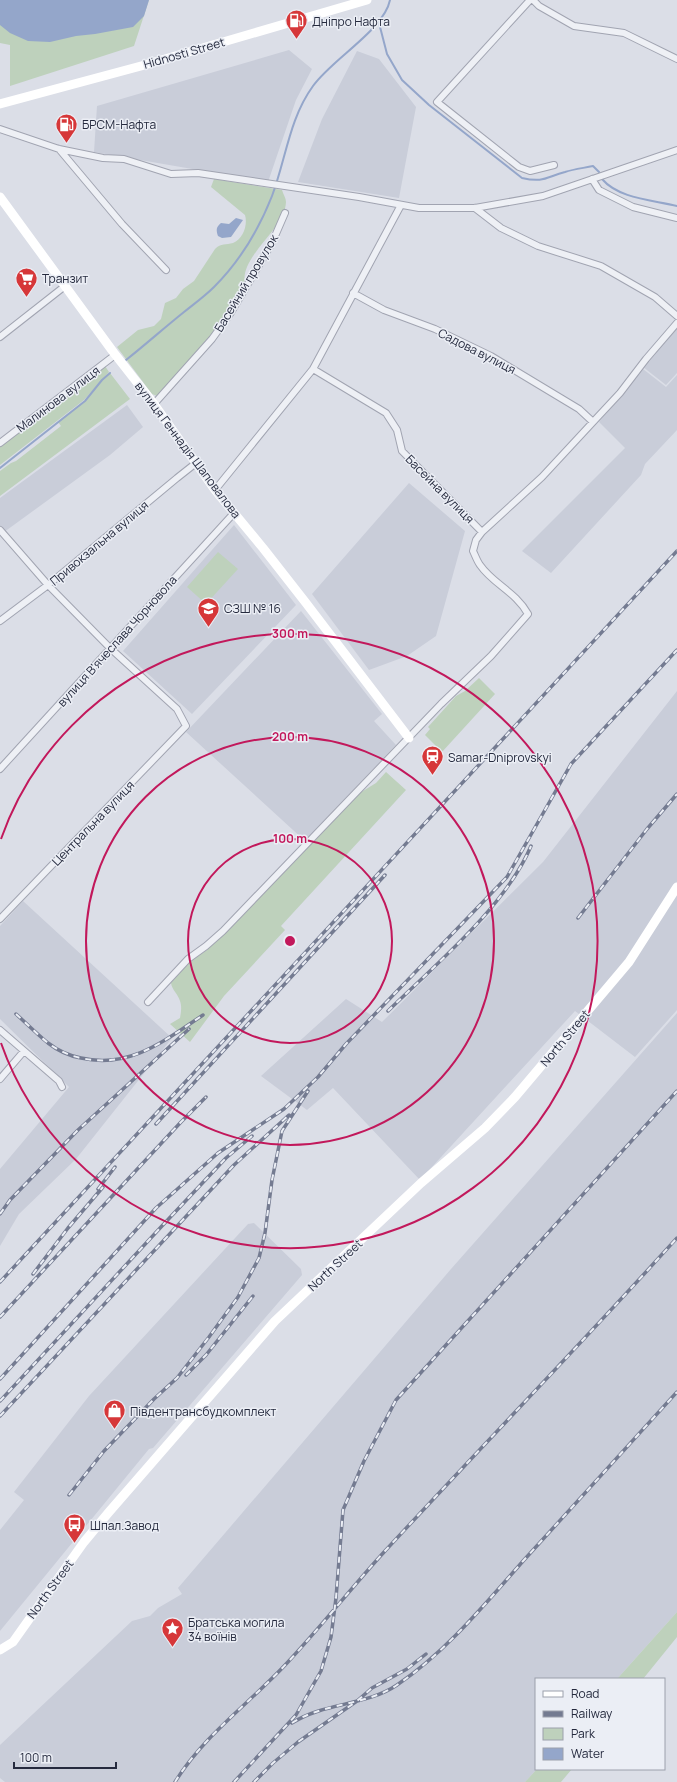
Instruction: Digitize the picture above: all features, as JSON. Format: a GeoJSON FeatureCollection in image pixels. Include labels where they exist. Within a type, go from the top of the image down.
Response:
{"type":"FeatureCollection","features":[{"type":"Feature","properties":{"kind":"street","name":"Hidnosti Street"},"geometry":{"type":"LineString","coordinates":[[0,104],[141,66],[367,0]]}},
{"type":"Feature","properties":{"kind":"street"},"geometry":{"type":"LineString","coordinates":[[554,165],[530,170],[519,167],[437,102],[531,0],[574,26],[624,33],[677,59]]}},
{"type":"Feature","properties":{"kind":"street"},"geometry":{"type":"LineString","coordinates":[[0,129],[59,149],[103,158],[124,159],[171,174],[198,173],[359,197],[401,206],[419,208],[474,208],[543,196],[677,150]]}},
{"type":"Feature","properties":{"kind":"street"},"geometry":{"type":"LineString","coordinates":[[59,149],[122,224],[166,270]]}},
{"type":"Feature","properties":{"kind":"street"},"geometry":{"type":"LineString","coordinates":[[597,177],[598,190],[634,207],[677,218]]}},
{"type":"Feature","properties":{"kind":"street","name":"вулиця Геннадія Шаповалова"},"geometry":{"type":"LineString","coordinates":[[0,197],[3,207],[65,286],[114,354],[154,404],[215,490],[306,603],[408,738]]}},
{"type":"Feature","properties":{"kind":"street"},"geometry":{"type":"LineString","coordinates":[[215,490],[313,369],[401,206]]}},
{"type":"Feature","properties":{"kind":"street"},"geometry":{"type":"LineString","coordinates":[[474,208],[501,228],[538,246],[601,266],[656,297],[677,316]]}},
{"type":"Feature","properties":{"kind":"street","name":"Басейний провулок"},"geometry":{"type":"LineString","coordinates":[[154,404],[212,339],[230,314],[272,243],[285,212]]}},
{"type":"Feature","properties":{"kind":"street"},"geometry":{"type":"LineString","coordinates":[[0,337],[65,286]]}},
{"type":"Feature","properties":{"kind":"street","name":"Садова вулиця"},"geometry":{"type":"LineString","coordinates":[[353,293],[384,310],[435,329],[491,356],[579,408],[593,422]]}},
{"type":"Feature","properties":{"kind":"street"},"geometry":{"type":"LineString","coordinates":[[148,1002],[188,959],[223,931],[408,738],[491,656],[528,614],[518,599],[481,566],[473,551],[476,540],[482,532],[542,477],[620,393],[677,322]]}},
{"type":"Feature","properties":{"kind":"street","name":"Малинова вулиця"},"geometry":{"type":"LineString","coordinates":[[0,442],[114,354]]}},
{"type":"Feature","properties":{"kind":"street","name":"Басейна вулиця"},"geometry":{"type":"LineString","coordinates":[[313,369],[386,413],[397,430],[402,451],[482,532]]}},
{"type":"Feature","properties":{"kind":"street","name":"Привокзальна вулиця"},"geometry":{"type":"LineString","coordinates":[[0,621],[48,585],[196,464]]}},
{"type":"Feature","properties":{"kind":"street","name":"вулиця В'ячеслава Чорновола"},"geometry":{"type":"LineString","coordinates":[[0,769],[234,513]]}},
{"type":"Feature","properties":{"kind":"street"},"geometry":{"type":"LineString","coordinates":[[0,530],[48,585],[110,648]]}},
{"type":"Feature","properties":{"kind":"street","name":"Центральна вулиця"},"geometry":{"type":"LineString","coordinates":[[0,919],[186,726],[177,709],[110,648]]}},
{"type":"Feature","properties":{"kind":"street","name":"North Street"},"geometry":{"type":"LineString","coordinates":[[0,1650],[13,1642],[84,1542],[109,1512],[275,1321],[421,1183],[471,1141],[515,1097],[629,962],[677,887]]}},
{"type":"Feature","properties":{"kind":"street"},"geometry":{"type":"LineString","coordinates":[[0,1030],[59,1081],[62,1087]]}},
{"type":"Feature","properties":{"kind":"street"},"geometry":{"type":"LineString","coordinates":[[0,1080],[24,1051]]}},
{"type":"Feature","properties":{"kind":"shaded area"},"geometry":{"type":"Polygon","coordinates":[[[289,50],[312,69],[296,100],[268,182],[94,152],[97,106],[289,50]]]}},
{"type":"Feature","properties":{"kind":"shaded area"},"geometry":{"type":"Polygon","coordinates":[[[357,51],[379,59],[416,107],[399,198],[298,182],[322,119],[357,51]]]}},
{"type":"Feature","properties":{"kind":"shaded area"},"geometry":{"type":"Polygon","coordinates":[[[677,329],[677,373],[666,385],[643,367],[677,329]]]}},
{"type":"Feature","properties":{"kind":"shaded area"},"geometry":{"type":"Polygon","coordinates":[[[643,369],[666,387],[677,375],[677,430],[645,464],[641,475],[551,573],[522,551],[625,448],[599,422],[643,369]]]}},
{"type":"Feature","properties":{"kind":"shaded area"},"geometry":{"type":"Polygon","coordinates":[[[127,405],[143,427],[110,455],[0,535],[0,498],[127,405]]]}},
{"type":"Feature","properties":{"kind":"shaded area"},"geometry":{"type":"Polygon","coordinates":[[[409,483],[465,531],[436,636],[407,656],[369,670],[312,594],[409,483]]]}},
{"type":"Feature","properties":{"kind":"shaded area","name":"СЗШ № 16"},"geometry":{"type":"Polygon","coordinates":[[[234,525],[296,605],[192,714],[123,651],[234,525]]]}},
{"type":"Feature","properties":{"kind":"shaded area"},"geometry":{"type":"Polygon","coordinates":[[[301,611],[382,714],[374,721],[396,745],[305,841],[186,732],[301,611]]]}},
{"type":"Feature","properties":{"kind":"shaded area"},"geometry":{"type":"Polygon","coordinates":[[[677,691],[677,1010],[635,1057],[575,1011],[420,1180],[333,1088],[307,1110],[261,1076],[346,999],[382,1022],[543,862],[677,691]]]}},
{"type":"Feature","properties":{"kind":"shaded area"},"geometry":{"type":"Polygon","coordinates":[[[23,901],[172,1038],[76,1159],[19,1214],[0,1246],[0,1169],[69,1087],[0,1019],[0,926],[23,901]]]}},
{"type":"Feature","properties":{"kind":"shaded area"},"geometry":{"type":"Polygon","coordinates":[[[677,1013],[677,1612],[618,1678],[535,1678],[536,1770],[525,1782],[5,1782],[0,1778],[0,1745],[132,1621],[150,1616],[158,1608],[182,1594],[178,1588],[451,1269],[677,1013]]]}},
{"type":"Feature","properties":{"kind":"shaded area","name":"Південтрансбудкомплект"},"geometry":{"type":"Polygon","coordinates":[[[254,1223],[301,1269],[302,1275],[153,1448],[149,1449],[0,1631],[0,1530],[24,1500],[14,1492],[89,1396],[248,1224],[254,1223]]]}},
{"type":"Feature","properties":{"kind":"green space"},"geometry":{"type":"Polygon","coordinates":[[[0,0],[149,0],[134,46],[10,86],[10,45],[0,43],[0,0]]]}},
{"type":"Feature","properties":{"kind":"green space"},"geometry":{"type":"Polygon","coordinates":[[[214,179],[282,190],[286,199],[284,212],[278,223],[249,263],[245,274],[245,284],[241,291],[234,297],[222,321],[206,343],[161,395],[157,396],[152,394],[117,347],[138,330],[154,326],[161,319],[165,303],[176,298],[183,289],[194,281],[215,249],[221,245],[237,241],[242,235],[246,223],[245,215],[211,187],[214,179]]]}},
{"type":"Feature","properties":{"kind":"green space"},"geometry":{"type":"Polygon","coordinates":[[[105,366],[109,372],[84,400],[0,465],[0,446],[105,366]]]}},
{"type":"Feature","properties":{"kind":"green space"},"geometry":{"type":"Polygon","coordinates":[[[110,373],[130,399],[0,496],[0,471],[16,461],[61,426],[58,422],[85,401],[102,380],[110,373]]]}},
{"type":"Feature","properties":{"kind":"green space"},"geometry":{"type":"Polygon","coordinates":[[[218,552],[238,569],[206,604],[187,587],[218,552]]]}},
{"type":"Feature","properties":{"kind":"green space"},"geometry":{"type":"Polygon","coordinates":[[[479,678],[495,694],[442,752],[425,735],[430,729],[428,727],[456,696],[465,691],[479,678]]]}},
{"type":"Feature","properties":{"kind":"green space"},"geometry":{"type":"Polygon","coordinates":[[[386,772],[406,790],[281,926],[285,930],[224,996],[190,1042],[170,1024],[180,1018],[181,1010],[181,1003],[171,983],[179,973],[207,950],[358,794],[376,783],[386,772]]]}},
{"type":"Feature","properties":{"kind":"green space"},"geometry":{"type":"Polygon","coordinates":[[[677,1612],[677,1637],[644,1678],[618,1678],[677,1612]]]}},
{"type":"Feature","properties":{"kind":"green space"},"geometry":{"type":"Polygon","coordinates":[[[536,1770],[571,1770],[561,1782],[525,1782],[536,1770]]]}},
{"type":"Feature","properties":{"kind":"water"},"geometry":{"type":"Polygon","coordinates":[[[0,0],[149,0],[144,16],[133,27],[76,36],[50,42],[28,41],[10,33],[0,25],[0,0]]]}},
{"type":"Feature","properties":{"kind":"water"},"geometry":{"type":"Polygon","coordinates":[[[236,218],[243,220],[231,237],[222,238],[218,236],[217,229],[219,224],[229,224],[236,218]]]}},
{"type":"Feature","properties":{"kind":"waterway"},"geometry":{"type":"LineString","coordinates":[[126,360],[211,290],[232,267],[255,233],[267,208],[277,182],[293,126],[305,99],[313,86],[332,65],[368,33],[378,22],[386,11],[390,0]]}},
{"type":"Feature","properties":{"kind":"waterway"},"geometry":{"type":"LineString","coordinates":[[379,23],[387,54],[402,80],[429,105],[522,178],[540,180],[568,171],[593,166],[599,172]]}},
{"type":"Feature","properties":{"kind":"waterway"},"geometry":{"type":"LineString","coordinates":[[602,179],[609,186],[627,195],[677,206]]}},
{"type":"Feature","properties":{"kind":"waterway"},"geometry":{"type":"LineString","coordinates":[[0,468],[85,401],[102,380],[110,373]]}},
{"type":"Feature","properties":{"kind":"railway"},"geometry":{"type":"LineString","coordinates":[[0,1282],[677,551]]}},
{"type":"Feature","properties":{"kind":"railway"},"geometry":{"type":"LineString","coordinates":[[0,1379],[156,1208],[218,1153],[284,1109],[318,1077],[346,1044],[507,877],[571,764],[677,650]]}},
{"type":"Feature","properties":{"kind":"railway"},"geometry":{"type":"LineString","coordinates":[[578,918],[647,829],[677,794]]}},
{"type":"Feature","properties":{"kind":"railway"},"geometry":{"type":"LineString","coordinates":[[388,1011],[468,934],[505,891],[520,868],[531,846]]}},
{"type":"Feature","properties":{"kind":"railway"},"geometry":{"type":"LineString","coordinates":[[156,1124],[385,875]]}},
{"type":"Feature","properties":{"kind":"railway"},"geometry":{"type":"LineString","coordinates":[[16,1014],[55,1048],[77,1057],[99,1060],[115,1060],[146,1050],[160,1043],[203,1015]]}},
{"type":"Feature","properties":{"kind":"railway"},"geometry":{"type":"LineString","coordinates":[[0,1214],[10,1200],[78,1130],[189,1029]]}},
{"type":"Feature","properties":{"kind":"railway"},"geometry":{"type":"LineString","coordinates":[[69,1495],[104,1451],[154,1399],[177,1378],[238,1297],[259,1258],[265,1233],[272,1180],[282,1131],[308,1091]]}},
{"type":"Feature","properties":{"kind":"railway"},"geometry":{"type":"LineString","coordinates":[[234,1782],[296,1715],[321,1671],[331,1637],[336,1598],[343,1510],[364,1461],[396,1400],[677,1091]]}},
{"type":"Feature","properties":{"kind":"railway"},"geometry":{"type":"LineString","coordinates":[[0,1317],[206,1097]]}},
{"type":"Feature","properties":{"kind":"railway"},"geometry":{"type":"LineString","coordinates":[[0,1416],[234,1165],[289,1115]]}},
{"type":"Feature","properties":{"kind":"railway"},"geometry":{"type":"LineString","coordinates":[[0,1401],[226,1158],[252,1136]]}},
{"type":"Feature","properties":{"kind":"railway"},"geometry":{"type":"LineString","coordinates":[[98,1189],[115,1167]]}},
{"type":"Feature","properties":{"kind":"railway"},"geometry":{"type":"LineString","coordinates":[[33,1274],[68,1228],[103,1187]]}},
{"type":"Feature","properties":{"kind":"railway"},"geometry":{"type":"LineString","coordinates":[[175,1782],[213,1734],[273,1678],[312,1636],[385,1551],[605,1317],[677,1238]]}},
{"type":"Feature","properties":{"kind":"railway"},"geometry":{"type":"LineString","coordinates":[[186,1375],[206,1355],[253,1296]]}},
{"type":"Feature","properties":{"kind":"railway"},"geometry":{"type":"LineString","coordinates":[[292,1723],[318,1711],[359,1701],[385,1692],[415,1672],[432,1658],[480,1610],[677,1392]]}},
{"type":"Feature","properties":{"kind":"railway"},"geometry":{"type":"LineString","coordinates":[[254,1782],[273,1763],[298,1742],[357,1701],[372,1688],[407,1669],[426,1654]]}},
{"type":"Feature","properties":{"kind":"place","name":"Дніпро Нафта"},"geometry":{"type":"Point","coordinates":[297,40]}},
{"type":"Feature","properties":{"kind":"place","name":"БРСМ-Нафта"},"geometry":{"type":"Point","coordinates":[67,144]}},
{"type":"Feature","properties":{"kind":"place","name":"Транзит"},"geometry":{"type":"Point","coordinates":[27,298]}},
{"type":"Feature","properties":{"kind":"place","name":"СЗШ № 16"},"geometry":{"type":"Point","coordinates":[208,628]}},
{"type":"Feature","properties":{"kind":"place","name":"Samar-Dniprovskyi"},"geometry":{"type":"Point","coordinates":[433,776]}},
{"type":"Feature","properties":{"kind":"place","name":"Південтрансбудкомплект"},"geometry":{"type":"Point","coordinates":[115,1430]}},
{"type":"Feature","properties":{"kind":"place","name":"Шпал.Завод"},"geometry":{"type":"Point","coordinates":[75,1544]}},
{"type":"Feature","properties":{"kind":"place","name":"Братська могила 34 воїнів"},"geometry":{"type":"Point","coordinates":[173,1648]}}]}
